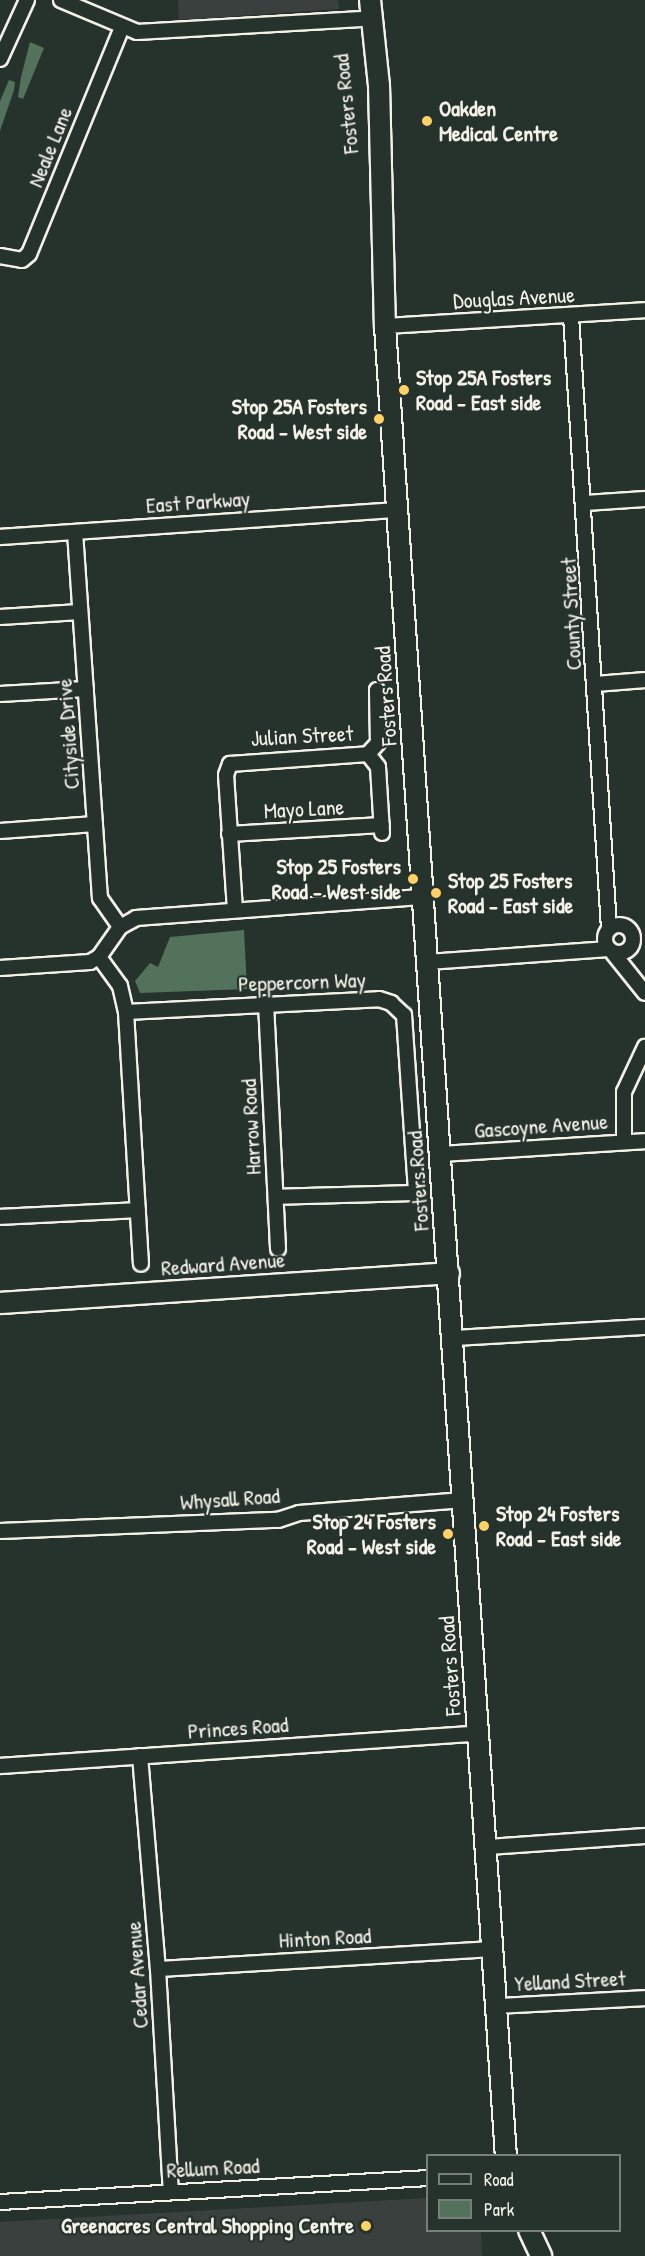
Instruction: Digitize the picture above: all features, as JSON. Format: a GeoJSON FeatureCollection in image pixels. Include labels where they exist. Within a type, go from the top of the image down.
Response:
{"type":"FeatureCollection","features":[{"type":"Feature","properties":{"kind":"main road","name":"Fosters Road"},"geometry":{"type":"LineString","coordinates":[[370,0],[379,86],[385,326],[478,1733],[488,1847],[506,2154]]}},
{"type":"Feature","properties":{"kind":"main road","name":"Fosters Road"},"geometry":{"type":"LineString","coordinates":[[362,9],[381,202]]}},
{"type":"Feature","properties":{"kind":"main road","name":"Redward Avenue"},"geometry":{"type":"LineString","coordinates":[[0,1303],[449,1273]]}},
{"type":"Feature","properties":{"kind":"main road"},"geometry":{"type":"LineString","coordinates":[[530,2232],[536,2254]]}},
{"type":"Feature","properties":{"kind":"street"},"geometry":{"type":"LineString","coordinates":[[0,57],[27,0]]}},
{"type":"Feature","properties":{"kind":"street"},"geometry":{"type":"LineString","coordinates":[[61,0],[122,27],[150,32],[362,9]]}},
{"type":"Feature","properties":{"kind":"street","name":"Neale Lane"},"geometry":{"type":"LineString","coordinates":[[0,256],[11,261],[29,254],[122,27]]}},
{"type":"Feature","properties":{"kind":"street","name":"Douglas Avenue"},"geometry":{"type":"LineString","coordinates":[[385,326],[645,310]]}},
{"type":"Feature","properties":{"kind":"street","name":"County Street"},"geometry":{"type":"LineString","coordinates":[[571,316],[612,938]]}},
{"type":"Feature","properties":{"kind":"street"},"geometry":{"type":"LineString","coordinates":[[585,503],[645,499]]}},
{"type":"Feature","properties":{"kind":"street","name":"East Parkway"},"geometry":{"type":"LineString","coordinates":[[0,537],[398,510]]}},
{"type":"Feature","properties":{"kind":"street","name":"Cityside Drive"},"geometry":{"type":"LineString","coordinates":[[75,532],[100,898],[120,927]]}},
{"type":"Feature","properties":{"kind":"street"},"geometry":{"type":"LineString","coordinates":[[0,617],[80,612]]}},
{"type":"Feature","properties":{"kind":"street"},"geometry":{"type":"LineString","coordinates":[[596,684],[645,680]]}},
{"type":"Feature","properties":{"kind":"street"},"geometry":{"type":"LineString","coordinates":[[0,694],[86,689]]}},
{"type":"Feature","properties":{"kind":"street"},"geometry":{"type":"LineString","coordinates":[[368,754],[379,737],[377,690]]}},
{"type":"Feature","properties":{"kind":"street","name":"Julian Street"},"geometry":{"type":"LineString","coordinates":[[236,910],[226,775],[230,764],[368,754],[378,767],[382,829]]}},
{"type":"Feature","properties":{"kind":"street"},"geometry":{"type":"LineString","coordinates":[[0,831],[95,824]]}},
{"type":"Feature","properties":{"kind":"street","name":"Mayo Lane"},"geometry":{"type":"LineString","coordinates":[[230,834],[382,829]]}},
{"type":"Feature","properties":{"kind":"street"},"geometry":{"type":"LineString","coordinates":[[0,968],[90,962],[99,957],[120,927],[136,918],[153,915],[424,897]]}},
{"type":"Feature","properties":{"kind":"street"},"geometry":{"type":"LineString","coordinates":[[428,962],[585,948],[632,932],[625,971]]}},
{"type":"Feature","properties":{"kind":"street"},"geometry":{"type":"LineString","coordinates":[[612,938],[630,948]]}},
{"type":"Feature","properties":{"kind":"street"},"geometry":{"type":"LineString","coordinates":[[612,938],[625,971],[645,993]]}},
{"type":"Feature","properties":{"kind":"street"},"geometry":{"type":"LineString","coordinates":[[99,957],[120,986],[126,1012],[141,1263]]}},
{"type":"Feature","properties":{"kind":"street","name":"Peppercorn Way"},"geometry":{"type":"LineString","coordinates":[[126,1012],[266,1003],[379,999],[391,1002],[404,1015],[416,1193],[276,1197]]}},
{"type":"Feature","properties":{"kind":"street","name":"Harrow Road"},"geometry":{"type":"LineString","coordinates":[[266,1003],[278,1249]]}},
{"type":"Feature","properties":{"kind":"street"},"geometry":{"type":"LineString","coordinates":[[624,1142],[624,1092],[645,1047]]}},
{"type":"Feature","properties":{"kind":"street","name":"Gascoyne Avenue"},"geometry":{"type":"LineString","coordinates":[[440,1154],[645,1141]]}},
{"type":"Feature","properties":{"kind":"street"},"geometry":{"type":"LineString","coordinates":[[0,1217],[138,1210]]}},
{"type":"Feature","properties":{"kind":"street"},"geometry":{"type":"LineString","coordinates":[[453,1338],[645,1327]]}},
{"type":"Feature","properties":{"kind":"street","name":"Whysall Road"},"geometry":{"type":"LineString","coordinates":[[0,1531],[278,1520],[299,1513],[463,1500]]}},
{"type":"Feature","properties":{"kind":"street","name":"Princes Road"},"geometry":{"type":"LineString","coordinates":[[0,1766],[478,1733]]}},
{"type":"Feature","properties":{"kind":"street","name":"Cedar Avenue"},"geometry":{"type":"LineString","coordinates":[[140,1756],[159,1969],[171,2192]]}},
{"type":"Feature","properties":{"kind":"street"},"geometry":{"type":"LineString","coordinates":[[488,1847],[645,1836]]}},
{"type":"Feature","properties":{"kind":"street","name":"Hinton Road"},"geometry":{"type":"LineString","coordinates":[[159,1969],[494,1948]]}},
{"type":"Feature","properties":{"kind":"street","name":"Yelland Street"},"geometry":{"type":"LineString","coordinates":[[498,2006],[645,1998]]}},
{"type":"Feature","properties":{"kind":"street","name":"Rellum Road"},"geometry":{"type":"LineString","coordinates":[[0,2202],[426,2178]]}},
{"type":"Feature","properties":{"kind":"shaded area"},"geometry":{"type":"Polygon","coordinates":[[[178,0],[338,0],[339,9],[179,20],[178,0]]]}},
{"type":"Feature","properties":{"kind":"shaded area","name":"Greenacres Central Shopping Centre"},"geometry":{"type":"Polygon","coordinates":[[[426,2198],[426,2232],[481,2232],[482,2256],[0,2256],[0,2222],[426,2198]]]}},
{"type":"Feature","properties":{"kind":"green space"},"geometry":{"type":"Polygon","coordinates":[[[30,42],[44,48],[23,99],[18,97],[30,42]]]}},
{"type":"Feature","properties":{"kind":"green space"},"geometry":{"type":"Polygon","coordinates":[[[9,80],[15,82],[14,90],[0,131],[0,101],[9,80]]]}},
{"type":"Feature","properties":{"kind":"green space"},"geometry":{"type":"Polygon","coordinates":[[[244,930],[247,989],[140,993],[135,981],[150,963],[158,967],[170,937],[244,930]]]}},
{"type":"Feature","properties":{"kind":"place","name":"Oakden Medical Centre"},"geometry":{"type":"Point","coordinates":[427,121]}},
{"type":"Feature","properties":{"kind":"place","name":"Stop 25A Fosters Road - East side"},"geometry":{"type":"Point","coordinates":[404,390]}},
{"type":"Feature","properties":{"kind":"place","name":"Stop 25A Fosters Road - West side"},"geometry":{"type":"Point","coordinates":[379,419]}},
{"type":"Feature","properties":{"kind":"place","name":"Stop 25 Fosters Road - West side"},"geometry":{"type":"Point","coordinates":[413,879]}},
{"type":"Feature","properties":{"kind":"place","name":"Stop 25 Fosters Road - East side"},"geometry":{"type":"Point","coordinates":[436,893]}},
{"type":"Feature","properties":{"kind":"place","name":"Stop 24 Fosters Road - East side"},"geometry":{"type":"Point","coordinates":[484,1526]}},
{"type":"Feature","properties":{"kind":"place","name":"Stop 24 Fosters Road - West side"},"geometry":{"type":"Point","coordinates":[448,1534]}},
{"type":"Feature","properties":{"kind":"place","name":"Greenacres Central Shopping Centre"},"geometry":{"type":"Point","coordinates":[366,2226]}}]}
